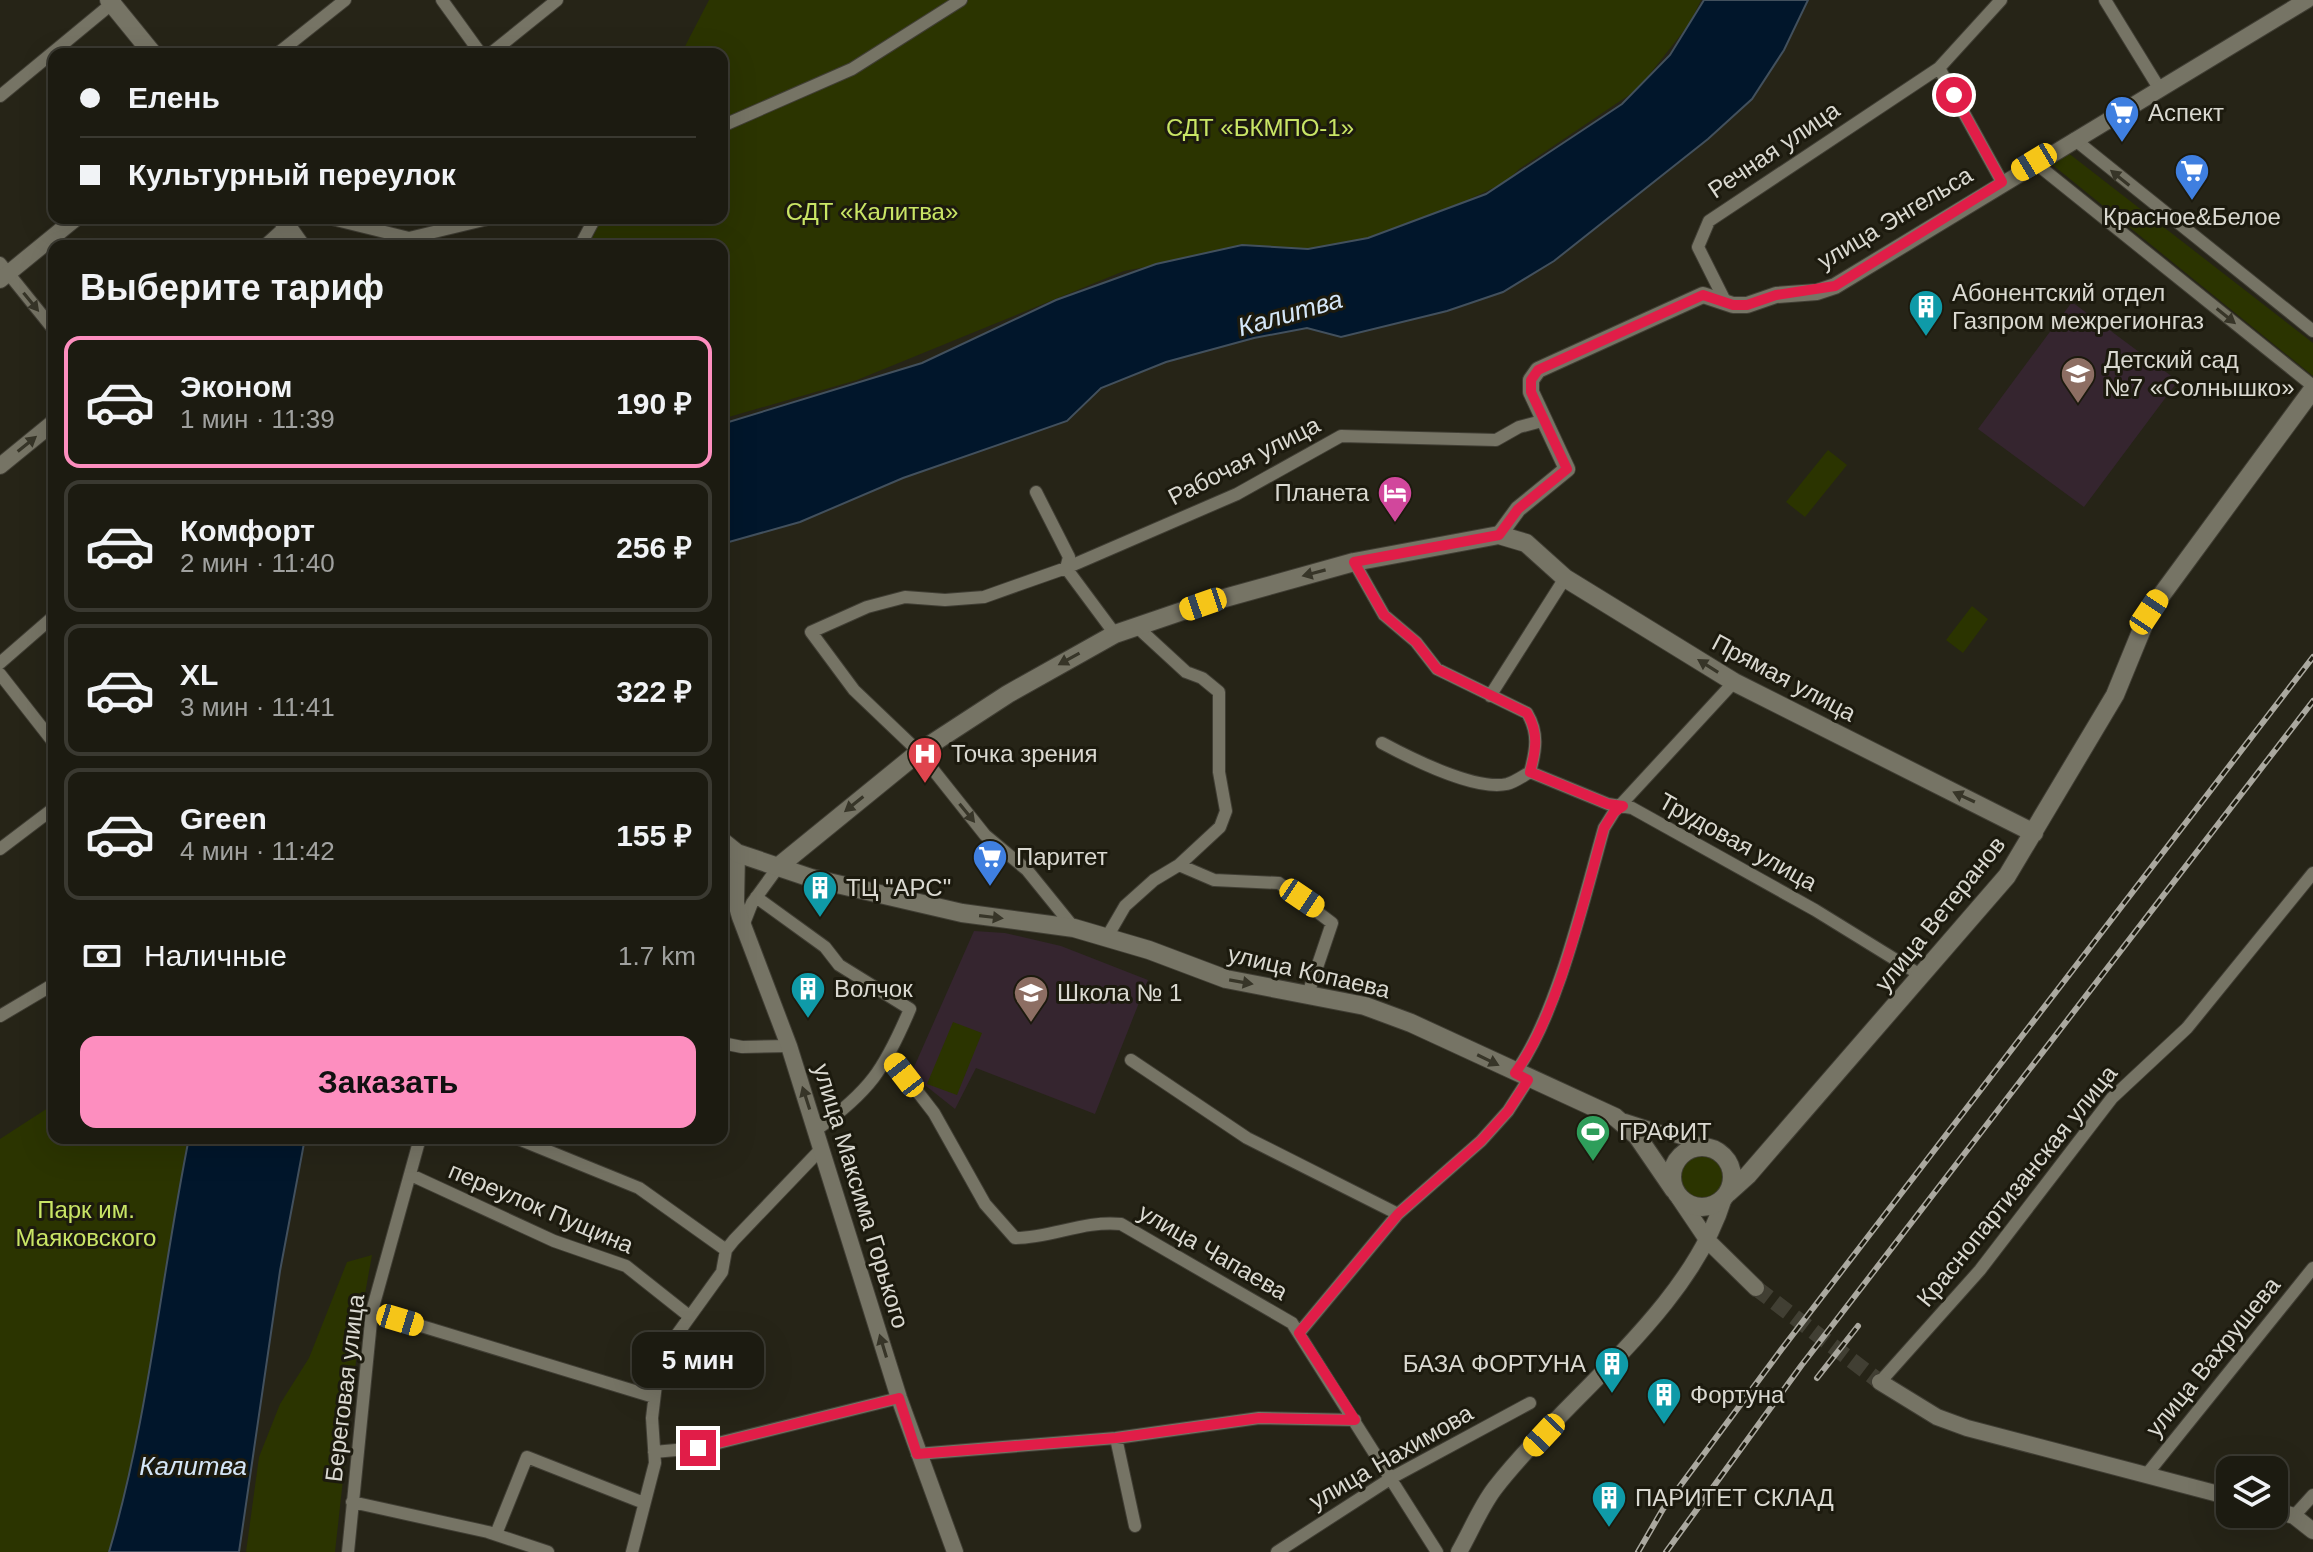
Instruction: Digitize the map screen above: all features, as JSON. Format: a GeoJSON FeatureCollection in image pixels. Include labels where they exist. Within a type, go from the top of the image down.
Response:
{"type":"FeatureCollection","features":[{"type":"Feature","properties":{"kind":"main road"},"geometry":{"type":"LineString","coordinates":[[112,1],[148,48]]}},
{"type":"Feature","properties":{"kind":"main road","name":"улица Ветеранов"},"geometry":{"type":"LineString","coordinates":[[1726,1195],[2007,876],[2115,695],[2149,612],[2313,388]]}},
{"type":"Feature","properties":{"kind":"main road"},"geometry":{"type":"LineString","coordinates":[[779,866],[919,752],[1008,694],[1115,634],[1203,604],[1354,562],[1499,535]]}},
{"type":"Feature","properties":{"kind":"main road","name":"Прямая улица"},"geometry":{"type":"LineString","coordinates":[[1499,535],[1526,543],[1565,578],[1734,682],[2034,833]]}},
{"type":"Feature","properties":{"kind":"main road","name":"улица Копаева"},"geometry":{"type":"LineString","coordinates":[[729,847],[816,880],[962,913],[1074,928],[1226,979],[1365,1006],[1411,1023],[1615,1117],[1637,1136],[1677,1194]]}},
{"type":"Feature","properties":{"kind":"main road"},"geometry":{"type":"LineString","coordinates":[[1714,1149],[1731,1170],[1726,1195],[1702,1208],[1677,1194],[1671,1171],[1675,1162],[1690,1149],[1714,1149],[1739,1157],[1778,1139]]}},
{"type":"Feature","properties":{"kind":"street"},"geometry":{"type":"LineString","coordinates":[[285,48],[345,0]]}},
{"type":"Feature","properties":{"kind":"street"},"geometry":{"type":"LineString","coordinates":[[442,0],[477,48]]}},
{"type":"Feature","properties":{"kind":"street"},"geometry":{"type":"LineString","coordinates":[[497,48],[557,0]]}},
{"type":"Feature","properties":{"kind":"street"},"geometry":{"type":"LineString","coordinates":[[728,123],[852,69],[961,0]]}},
{"type":"Feature","properties":{"kind":"street","name":"Речная улица"},"geometry":{"type":"LineString","coordinates":[[1725,301],[1698,247],[1709,221],[1939,68],[2001,0]]}},
{"type":"Feature","properties":{"kind":"street"},"geometry":{"type":"LineString","coordinates":[[2105,0],[2159,88]]}},
{"type":"Feature","properties":{"kind":"street","name":"улица Энгельса"},"geometry":{"type":"LineString","coordinates":[[1499,535],[1518,509],[1567,469],[1531,392],[1531,380],[1538,370],[1703,295],[1747,305],[1776,295],[1835,286],[2034,162],[2307,0]]}},
{"type":"Feature","properties":{"kind":"street"},"geometry":{"type":"LineString","coordinates":[[57,48],[112,1]]}},
{"type":"Feature","properties":{"kind":"street"},"geometry":{"type":"LineString","coordinates":[[0,96],[48,55]]}},
{"type":"Feature","properties":{"kind":"street"},"geometry":{"type":"LineString","coordinates":[[1939,68],[2002,182]]}},
{"type":"Feature","properties":{"kind":"street"},"geometry":{"type":"LineString","coordinates":[[2074,139],[2313,331]]}},
{"type":"Feature","properties":{"kind":"street"},"geometry":{"type":"LineString","coordinates":[[2034,162],[2313,388]]}},
{"type":"Feature","properties":{"kind":"street"},"geometry":{"type":"LineString","coordinates":[[48,323],[3,272],[68,224]]}},
{"type":"Feature","properties":{"kind":"street"},"geometry":{"type":"LineString","coordinates":[[273,240],[287,224]]}},
{"type":"Feature","properties":{"kind":"street"},"geometry":{"type":"LineString","coordinates":[[346,224],[394,240],[425,236],[470,224]]}},
{"type":"Feature","properties":{"kind":"street","name":"Рабочая улица"},"geometry":{"type":"LineString","coordinates":[[919,752],[854,690],[811,632],[867,607],[905,597],[945,600],[984,597],[1066,568],[1237,494],[1341,436],[1496,440],[1519,427],[1542,421]]}},
{"type":"Feature","properties":{"kind":"street"},"geometry":{"type":"LineString","coordinates":[[0,466],[48,427]]}},
{"type":"Feature","properties":{"kind":"street"},"geometry":{"type":"LineString","coordinates":[[1036,492],[1069,557],[1066,568],[1115,634]]}},
{"type":"Feature","properties":{"kind":"street"},"geometry":{"type":"LineString","coordinates":[[1354,562],[1384,615],[1416,642],[1437,669],[1527,713],[1535,726],[1536,750],[1530,772],[1510,783],[1495,785],[1424,766],[1382,743]]}},
{"type":"Feature","properties":{"kind":"street"},"geometry":{"type":"LineString","coordinates":[[1490,696],[1565,578]]}},
{"type":"Feature","properties":{"kind":"street"},"geometry":{"type":"LineString","coordinates":[[0,663],[48,621]]}},
{"type":"Feature","properties":{"kind":"street"},"geometry":{"type":"LineString","coordinates":[[1107,937],[1125,906],[1154,880],[1179,865],[1220,827],[1226,811],[1219,772],[1219,692],[1202,678],[1186,672],[1136,626]]}},
{"type":"Feature","properties":{"kind":"street"},"geometry":{"type":"LineString","coordinates":[[0,674],[48,735]]}},
{"type":"Feature","properties":{"kind":"street"},"geometry":{"type":"LineString","coordinates":[[1299,1333],[1398,1214],[1481,1141],[1508,1111],[1556,990],[1604,828],[1614,812],[1623,806],[1734,682]]}},
{"type":"Feature","properties":{"kind":"street"},"geometry":{"type":"LineString","coordinates":[[919,752],[985,835],[1027,870],[1074,928]]}},
{"type":"Feature","properties":{"kind":"street","name":"Трудовая улица"},"geometry":{"type":"LineString","coordinates":[[1530,772],[1608,804],[1632,808],[1815,910],[1922,976]]}},
{"type":"Feature","properties":{"kind":"street"},"geometry":{"type":"LineString","coordinates":[[0,849],[48,813]]}},
{"type":"Feature","properties":{"kind":"street","name":"улица Максима Горького"},"geometry":{"type":"LineString","coordinates":[[729,847],[736,903],[743,926],[789,1046],[917,1454],[955,1552]]}},
{"type":"Feature","properties":{"kind":"street"},"geometry":{"type":"LineString","coordinates":[[1179,865],[1214,880],[1279,883],[1325,914],[1332,923],[1308,994]]}},
{"type":"Feature","properties":{"kind":"street"},"geometry":{"type":"LineString","coordinates":[[743,926],[756,897],[779,866]]}},
{"type":"Feature","properties":{"kind":"street","name":"Краснопартизанская улица"},"geometry":{"type":"LineString","coordinates":[[1880,1382],[1980,1270],[2112,1098],[2187,1028],[2313,873]]}},
{"type":"Feature","properties":{"kind":"street"},"geometry":{"type":"LineString","coordinates":[[756,897],[825,947],[839,965],[910,1009],[890,1056],[857,1100],[816,1130]]}},
{"type":"Feature","properties":{"kind":"street"},"geometry":{"type":"LineString","coordinates":[[0,1016],[48,988]]}},
{"type":"Feature","properties":{"kind":"street"},"geometry":{"type":"LineString","coordinates":[[728,1044],[789,1046]]}},
{"type":"Feature","properties":{"kind":"street","name":"улица Чапаева"},"geometry":{"type":"LineString","coordinates":[[890,1056],[934,1113],[985,1204],[1015,1238],[1032,1238],[1098,1222],[1121,1224],[1292,1323],[1393,1477],[1437,1552]]}},
{"type":"Feature","properties":{"kind":"street"},"geometry":{"type":"LineString","coordinates":[[1131,1060],[1247,1138],[1398,1214]]}},
{"type":"Feature","properties":{"kind":"street"},"geometry":{"type":"LineString","coordinates":[[1615,1117],[1714,1149]]}},
{"type":"Feature","properties":{"kind":"street","name":"Береговая улица"},"geometry":{"type":"LineString","coordinates":[[348,1552],[372,1311],[419,1144]]}},
{"type":"Feature","properties":{"kind":"street"},"geometry":{"type":"LineString","coordinates":[[531,1144],[639,1188],[726,1250]]}},
{"type":"Feature","properties":{"kind":"street"},"geometry":{"type":"LineString","coordinates":[[632,1552],[654,1452],[657,1376],[689,1316],[722,1272],[726,1250],[822,1148]]}},
{"type":"Feature","properties":{"kind":"street","name":"переулок Пущина"},"geometry":{"type":"LineString","coordinates":[[411,1175],[554,1241],[626,1266],[689,1316]]}},
{"type":"Feature","properties":{"kind":"street"},"geometry":{"type":"LineString","coordinates":[[1677,1194],[1708,1241],[1756,1288]]}},
{"type":"Feature","properties":{"kind":"street"},"geometry":{"type":"LineString","coordinates":[[1459,1552],[1494,1489],[1648,1322],[1708,1241],[1726,1195]]}},
{"type":"Feature","properties":{"kind":"street","name":"улица Вахрушева"},"geometry":{"type":"LineString","coordinates":[[2147,1474],[2313,1268]]}},
{"type":"Feature","properties":{"kind":"street"},"geometry":{"type":"LineString","coordinates":[[372,1311],[654,1397]]}},
{"type":"Feature","properties":{"kind":"street"},"geometry":{"type":"LineString","coordinates":[[1880,1382],[1937,1417],[1967,1428],[2216,1493]]}},
{"type":"Feature","properties":{"kind":"street"},"geometry":{"type":"LineString","coordinates":[[654,1452],[698,1448],[899,1398]]}},
{"type":"Feature","properties":{"kind":"street","name":"улица Нахимова"},"geometry":{"type":"LineString","coordinates":[[1277,1552],[1393,1477],[1530,1403]]}},
{"type":"Feature","properties":{"kind":"street"},"geometry":{"type":"LineString","coordinates":[[917,1454],[1116,1438],[1259,1418],[1355,1420]]}},
{"type":"Feature","properties":{"kind":"street"},"geometry":{"type":"LineString","coordinates":[[1116,1438],[1135,1526]]}},
{"type":"Feature","properties":{"kind":"street"},"geometry":{"type":"LineString","coordinates":[[496,1534],[527,1457],[644,1503]]}},
{"type":"Feature","properties":{"kind":"street"},"geometry":{"type":"LineString","coordinates":[[2294,1516],[2313,1495]]}},
{"type":"Feature","properties":{"kind":"street"},"geometry":{"type":"LineString","coordinates":[[352,1502],[496,1534],[548,1552]]}},
{"type":"Feature","properties":{"kind":"street"},"geometry":{"type":"LineString","coordinates":[[2288,1514],[2313,1531]]}},
{"type":"Feature","properties":{"kind":"shaded area","name":"Детский сад №7 «Солнышко»"},"geometry":{"type":"Polygon","coordinates":[[[2072,302],[2178,381],[2084,507],[1978,429],[2072,302]]]}},
{"type":"Feature","properties":{"kind":"shaded area","name":"Школа № 1"},"geometry":{"type":"Polygon","coordinates":[[[974,931],[1005,933],[1061,946],[1148,980],[1095,1114],[976,1068],[955,1109],[911,1074],[974,931]]]}},
{"type":"Feature","properties":{"kind":"green space"},"geometry":{"type":"Polygon","coordinates":[[[709,0],[1701,0],[1690,23],[1638,89],[1519,169],[1506,182],[1437,214],[1347,245],[1274,256],[1188,259],[1124,271],[857,380],[728,417],[728,240],[583,240],[592,224],[728,224],[728,48],[684,48],[709,0]]]}},
{"type":"Feature","properties":{"kind":"green space"},"geometry":{"type":"Polygon","coordinates":[[[2067,152],[2313,343],[2313,376],[2049,162],[2067,152]]]}},
{"type":"Feature","properties":{"kind":"green space"},"geometry":{"type":"Polygon","coordinates":[[[1828,450],[1847,465],[1805,517],[1786,502],[1828,450]]]}},
{"type":"Feature","properties":{"kind":"green space"},"geometry":{"type":"Polygon","coordinates":[[[1972,606],[1988,619],[1963,653],[1946,640],[1972,606]]]}},
{"type":"Feature","properties":{"kind":"green space"},"geometry":{"type":"Polygon","coordinates":[[[953,1022],[982,1033],[957,1095],[927,1084],[953,1022]]]}},
{"type":"Feature","properties":{"kind":"green space","name":"Парк им. Маяковского"},"geometry":{"type":"Polygon","coordinates":[[[48,1108],[48,1144],[188,1144],[135,1451],[109,1552],[0,1552],[0,1139],[48,1108]]]}},
{"type":"Feature","properties":{"kind":"green space"},"geometry":{"type":"Polygon","coordinates":[[[1702,1153],[1719,1160],[1726,1177],[1719,1194],[1702,1201],[1685,1194],[1678,1177],[1685,1160],[1702,1153]]]}},
{"type":"Feature","properties":{"kind":"green space"},"geometry":{"type":"Polygon","coordinates":[[[372,1255],[361,1316],[335,1552],[246,1552],[259,1457],[280,1404],[309,1358],[347,1262],[372,1255]]]}},
{"type":"Feature","properties":{"kind":"water","name":"Калитва"},"geometry":{"type":"Polygon","coordinates":[[[1704,0],[1808,0],[1784,50],[1752,99],[1708,139],[1554,261],[1503,292],[1447,311],[1341,337],[1307,328],[1254,338],[1166,362],[1101,388],[1067,421],[903,478],[800,522],[728,542],[728,422],[922,363],[1056,300],[1156,264],[1242,245],[1308,249],[1368,238],[1486,194],[1622,104],[1670,55],[1704,0]]]}},
{"type":"Feature","properties":{"kind":"water","name":"Калитва"},"geometry":{"type":"Polygon","coordinates":[[[188,1144],[304,1144],[280,1271],[239,1552],[109,1552],[145,1398],[188,1144]]]}},
{"type":"Feature","properties":{"kind":"tunnel"},"geometry":{"type":"LineString","coordinates":[[1756,1288],[1880,1382]]}},
{"type":"Feature","properties":{"kind":"railway"},"geometry":{"type":"LineString","coordinates":[[1638,1552],[1663,1509],[1781,1350],[2313,657]]}},
{"type":"Feature","properties":{"kind":"railway"},"geometry":{"type":"LineString","coordinates":[[1666,1552],[1801,1366],[2313,701]]}},
{"type":"Feature","properties":{"kind":"railway"},"geometry":{"type":"LineString","coordinates":[[1817,1378],[1858,1326]]}},
{"type":"Feature","properties":{"kind":"place","name":"Аспект"},"geometry":{"type":"Point","coordinates":[2122,144]}},
{"type":"Feature","properties":{"kind":"place","name":"Красное&Белое"},"geometry":{"type":"Point","coordinates":[2192,202]}},
{"type":"Feature","properties":{"kind":"place","name":"Абонентский отдел Газпром межрегионгаз"},"geometry":{"type":"Point","coordinates":[1926,338]}},
{"type":"Feature","properties":{"kind":"place","name":"Детский сад №7 «Солнышко»"},"geometry":{"type":"Point","coordinates":[2078,405]}},
{"type":"Feature","properties":{"kind":"place","name":"Планета"},"geometry":{"type":"Point","coordinates":[1395,524]}},
{"type":"Feature","properties":{"kind":"place","name":"Точка зрения"},"geometry":{"type":"Point","coordinates":[925,785]}},
{"type":"Feature","properties":{"kind":"place","name":"Паритет"},"geometry":{"type":"Point","coordinates":[990,888]}},
{"type":"Feature","properties":{"kind":"place","name":"ТЦ \"АРС\""},"geometry":{"type":"Point","coordinates":[820,919]}},
{"type":"Feature","properties":{"kind":"place","name":"Волчок"},"geometry":{"type":"Point","coordinates":[808,1020]}},
{"type":"Feature","properties":{"kind":"place","name":"Школа № 1"},"geometry":{"type":"Point","coordinates":[1031,1024]}},
{"type":"Feature","properties":{"kind":"place","name":"ГРАФИТ"},"geometry":{"type":"Point","coordinates":[1593,1163]}},
{"type":"Feature","properties":{"kind":"place","name":"БАЗА ФОРТУНА"},"geometry":{"type":"Point","coordinates":[1612,1395]}},
{"type":"Feature","properties":{"kind":"place","name":"Фортуна"},"geometry":{"type":"Point","coordinates":[1664,1426]}},
{"type":"Feature","properties":{"kind":"place","name":"ПАРИТЕТ СКЛАД"},"geometry":{"type":"Point","coordinates":[1609,1529]}},
{"type":"Feature","properties":{"kind":"route"},"geometry":{"type":"LineString","coordinates":[[698,1448],[899,1398],[917,1454],[1116,1438],[1259,1418],[1355,1420],[1299,1333],[1398,1214],[1481,1141],[1508,1111],[1528,1080],[1515,1073],[1547,1012],[1560,978],[1604,828],[1614,812],[1623,806],[1608,804],[1530,772],[1536,750],[1535,726],[1527,713],[1437,669],[1416,642],[1384,615],[1354,562],[1499,535],[1518,509],[1567,469],[1531,392],[1531,380],[1538,370],[1703,295],[1733,305],[1747,305],[1776,295],[1817,292],[1835,286],[2002,182],[1954,95]]}},
{"type":"Feature","properties":{"kind":"park label","name":"СДТ «БКМПО-1»"},"geometry":{"type":"Point","coordinates":[1260,128]}},
{"type":"Feature","properties":{"kind":"park label","name":"СДТ «Калитва»"},"geometry":{"type":"Point","coordinates":[872,212]}}]}
